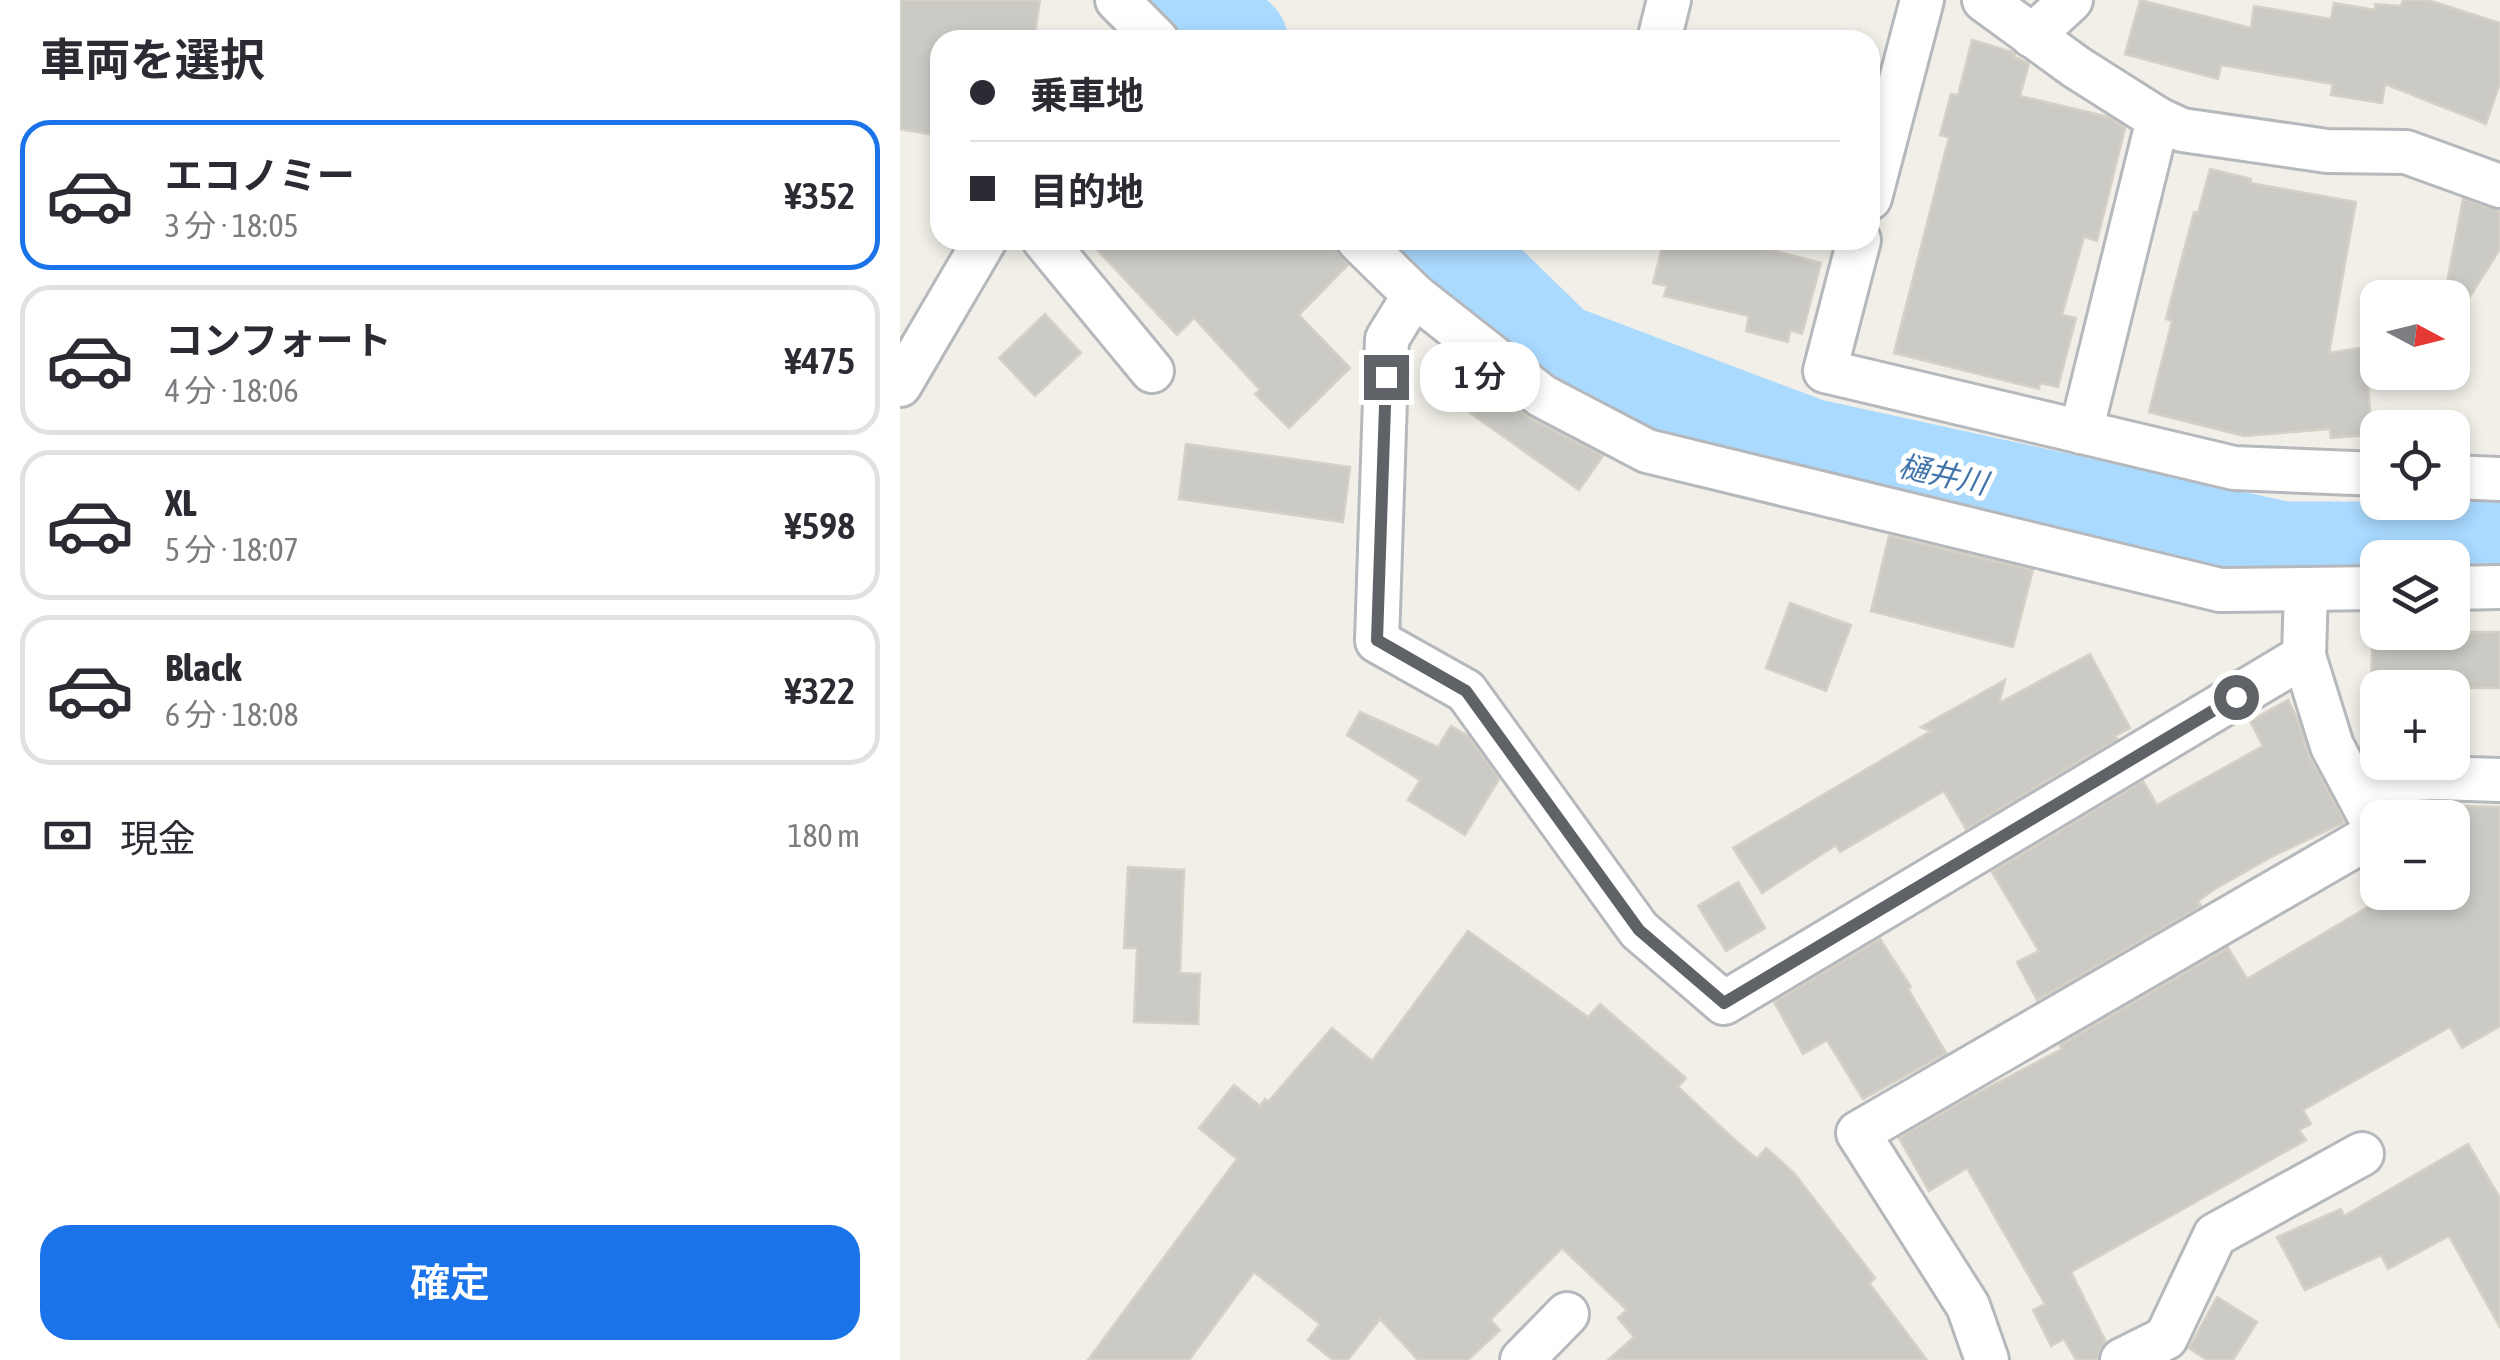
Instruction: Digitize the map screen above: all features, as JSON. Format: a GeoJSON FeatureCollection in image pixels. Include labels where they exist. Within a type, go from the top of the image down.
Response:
{"type":"FeatureCollection","features":[{"type":"Feature","properties":{"kind":"street"},"geometry":{"type":"LineString","coordinates":[[1117,0],[1141,30]]}},
{"type":"Feature","properties":{"kind":"street"},"geometry":{"type":"LineString","coordinates":[[1662,30],[1670,0]]}},
{"type":"Feature","properties":{"kind":"street"},"geometry":{"type":"LineString","coordinates":[[1880,160],[1922,0]]}},
{"type":"Feature","properties":{"kind":"street"},"geometry":{"type":"LineString","coordinates":[[1984,0],[2076,67],[2182,130],[2327,152],[2406,152],[2500,186]]}},
{"type":"Feature","properties":{"kind":"street"},"geometry":{"type":"LineString","coordinates":[[2032,36],[2070,0]]}},
{"type":"Feature","properties":{"kind":"street"},"geometry":{"type":"LineString","coordinates":[[2081,432],[2158,119]]}},
{"type":"Feature","properties":{"kind":"street"},"geometry":{"type":"LineString","coordinates":[[900,385],[980,250]]}},
{"type":"Feature","properties":{"kind":"street"},"geometry":{"type":"LineString","coordinates":[[1052,250],[1152,371]]}},
{"type":"Feature","properties":{"kind":"street"},"geometry":{"type":"LineString","coordinates":[[1368,250],[1414,295],[1542,396],[1647,451],[2220,590],[2360,588]]}},
{"type":"Feature","properties":{"kind":"street"},"geometry":{"type":"LineString","coordinates":[[1856,250],[1825,371],[2234,468],[2360,473]]}},
{"type":"Feature","properties":{"kind":"street"},"geometry":{"type":"LineString","coordinates":[[1414,295],[1387,339],[1377,640],[1466,691],[1639,930],[1724,1003],[2304,656]]}},
{"type":"Feature","properties":{"kind":"street"},"geometry":{"type":"LineString","coordinates":[[2470,478],[2500,479]]}},
{"type":"Feature","properties":{"kind":"street"},"geometry":{"type":"LineString","coordinates":[[2470,588],[2500,587]]}},
{"type":"Feature","properties":{"kind":"street"},"geometry":{"type":"LineString","coordinates":[[2306,589],[2304,656],[2332,746],[2361,800]]}},
{"type":"Feature","properties":{"kind":"street"},"geometry":{"type":"LineString","coordinates":[[2352,782],[2500,780]]}},
{"type":"Feature","properties":{"kind":"street"},"geometry":{"type":"LineString","coordinates":[[1987,1360],[1968,1306],[1858,1133],[2360,842]]}},
{"type":"Feature","properties":{"kind":"street"},"geometry":{"type":"LineString","coordinates":[[2122,1360],[2166,1338],[2215,1235],[2362,1154]]}},
{"type":"Feature","properties":{"kind":"street"},"geometry":{"type":"LineString","coordinates":[[1522,1360],[1566,1314]]}},
{"type":"Feature","properties":{"kind":"building"},"geometry":{"type":"Polygon","coordinates":[[[900,0],[1040,0],[1036,30],[930,30],[930,134],[900,129],[900,0]]]}},
{"type":"Feature","properties":{"kind":"building"},"geometry":{"type":"Polygon","coordinates":[[[2140,0],[2251,28],[2254,6],[2331,19],[2334,3],[2375,10],[2375,4],[2401,6],[2403,0],[2428,0],[2500,23],[2500,83],[2486,124],[2385,84],[2382,103],[2331,95],[2333,84],[2221,65],[2218,79],[2125,54],[2140,0]]]}},
{"type":"Feature","properties":{"kind":"building"},"geometry":{"type":"Polygon","coordinates":[[[1972,40],[2012,52],[2014,57],[2029,63],[2020,96],[2109,117],[2125,128],[2097,241],[2084,237],[2062,315],[2076,318],[2058,387],[2040,383],[2039,389],[1894,353],[1949,137],[1940,135],[1951,94],[1958,95],[1972,40]]]}},
{"type":"Feature","properties":{"kind":"building"},"geometry":{"type":"Polygon","coordinates":[[[2210,169],[2251,179],[2250,183],[2356,202],[2329,353],[2360,348],[2360,390],[2368,390],[2370,410],[2360,410],[2360,436],[2331,438],[2330,429],[2244,436],[2149,412],[2172,321],[2166,319],[2194,212],[2198,213],[2210,169]]]}},
{"type":"Feature","properties":{"kind":"building"},"geometry":{"type":"Polygon","coordinates":[[[2463,199],[2500,210],[2500,249],[2470,296],[2470,280],[2447,280],[2463,199]]]}},
{"type":"Feature","properties":{"kind":"building"},"geometry":{"type":"Polygon","coordinates":[[[1097,250],[1336,250],[1348,265],[1299,315],[1350,368],[1289,428],[1255,394],[1260,390],[1194,318],[1177,335],[1097,250]]]}},
{"type":"Feature","properties":{"kind":"building"},"geometry":{"type":"Polygon","coordinates":[[[1661,250],[1771,250],[1821,263],[1802,334],[1790,330],[1788,342],[1746,331],[1749,316],[1664,296],[1667,286],[1653,283],[1661,250]]]}},
{"type":"Feature","properties":{"kind":"building"},"geometry":{"type":"Polygon","coordinates":[[[1045,314],[1081,353],[1035,396],[999,358],[1045,314]]]}},
{"type":"Feature","properties":{"kind":"building"},"geometry":{"type":"Polygon","coordinates":[[[1475,375],[1530,418],[1603,456],[1579,490],[1456,403],[1475,375]]]}},
{"type":"Feature","properties":{"kind":"building"},"geometry":{"type":"Polygon","coordinates":[[[1186,444],[1350,467],[1343,522],[1179,499],[1186,444]]]}},
{"type":"Feature","properties":{"kind":"building"},"geometry":{"type":"Polygon","coordinates":[[[1889,536],[2033,570],[2013,647],[1871,611],[1889,536]]]}},
{"type":"Feature","properties":{"kind":"building"},"geometry":{"type":"Polygon","coordinates":[[[1790,603],[1851,625],[1826,691],[1766,668],[1790,603]]]}},
{"type":"Feature","properties":{"kind":"building"},"geometry":{"type":"Polygon","coordinates":[[[2470,632],[2500,632],[2500,688],[2470,688],[2470,670],[2371,670],[2372,650],[2470,650],[2470,632]]]}},
{"type":"Feature","properties":{"kind":"building"},"geometry":{"type":"Polygon","coordinates":[[[2090,654],[2130,728],[1966,829],[1944,791],[1840,852],[1836,845],[1762,893],[1733,848],[1931,731],[1921,727],[2005,680],[1999,703],[2090,654]]]}},
{"type":"Feature","properties":{"kind":"building"},"geometry":{"type":"Polygon","coordinates":[[[2288,700],[2310,758],[2345,822],[2215,889],[2198,901],[2201,906],[2037,1000],[2017,962],[2039,951],[1992,872],[2143,781],[2157,805],[2263,746],[2250,721],[2288,700]]]}},
{"type":"Feature","properties":{"kind":"building"},"geometry":{"type":"Polygon","coordinates":[[[1360,712],[1438,747],[1451,726],[1468,736],[1499,779],[1465,835],[1408,800],[1420,780],[1347,735],[1360,712]]]}},
{"type":"Feature","properties":{"kind":"building"},"geometry":{"type":"Polygon","coordinates":[[[2470,806],[2500,807],[2500,1026],[2462,1048],[2450,1027],[2303,1110],[2311,1124],[2299,1130],[2306,1140],[2071,1272],[2106,1342],[2097,1360],[2076,1360],[2064,1339],[2051,1346],[2033,1310],[2045,1304],[1967,1168],[1929,1191],[1899,1138],[2062,1049],[2060,1045],[2228,948],[2247,979],[2363,910],[2470,910],[2470,806]]]}},
{"type":"Feature","properties":{"kind":"building"},"geometry":{"type":"Polygon","coordinates":[[[1128,867],[1184,870],[1180,973],[1200,974],[1198,1024],[1134,1022],[1137,948],[1124,948],[1128,867]]]}},
{"type":"Feature","properties":{"kind":"building"},"geometry":{"type":"Polygon","coordinates":[[[1738,882],[1765,928],[1726,951],[1698,906],[1738,882]]]}},
{"type":"Feature","properties":{"kind":"building"},"geometry":{"type":"Polygon","coordinates":[[[1468,931],[1588,1017],[1600,1004],[1686,1078],[1678,1087],[1737,1142],[1757,1159],[1766,1148],[1794,1173],[1875,1278],[1869,1283],[1927,1360],[1608,1360],[1634,1337],[1618,1318],[1627,1310],[1562,1248],[1490,1320],[1500,1330],[1468,1360],[1418,1360],[1380,1319],[1348,1360],[1333,1360],[1308,1340],[1320,1324],[1254,1272],[1189,1360],[1088,1360],[1237,1159],[1199,1128],[1234,1085],[1260,1106],[1265,1099],[1268,1102],[1332,1028],[1372,1061],[1468,931]]]}},
{"type":"Feature","properties":{"kind":"building"},"geometry":{"type":"Polygon","coordinates":[[[1880,939],[1946,1053],[1863,1099],[1827,1040],[1803,1054],[1774,1002],[1880,939]]]}},
{"type":"Feature","properties":{"kind":"building"},"geometry":{"type":"Polygon","coordinates":[[[2468,1144],[2500,1198],[2500,1327],[2449,1236],[2388,1269],[2381,1255],[2305,1290],[2277,1237],[2341,1209],[2344,1216],[2468,1144]]]}},
{"type":"Feature","properties":{"kind":"building"},"geometry":{"type":"Polygon","coordinates":[[[2217,1297],[2257,1322],[2233,1360],[2207,1360],[2189,1348],[2217,1297]]]}},
{"type":"Feature","properties":{"kind":"waterway","name":"樋井川"},"geometry":{"type":"LineString","coordinates":[[1199,0],[1230,30]]}},
{"type":"Feature","properties":{"kind":"waterway","name":"樋井川"},"geometry":{"type":"LineString","coordinates":[[1454,250],[1558,351],[1810,446],[2283,549],[2500,549]]}},
{"type":"Feature","properties":{"kind":"route"},"geometry":{"type":"LineString","coordinates":[[1386,377],[1377,640],[1466,691],[1639,930],[1724,1003],[2236,697]]}}]}
